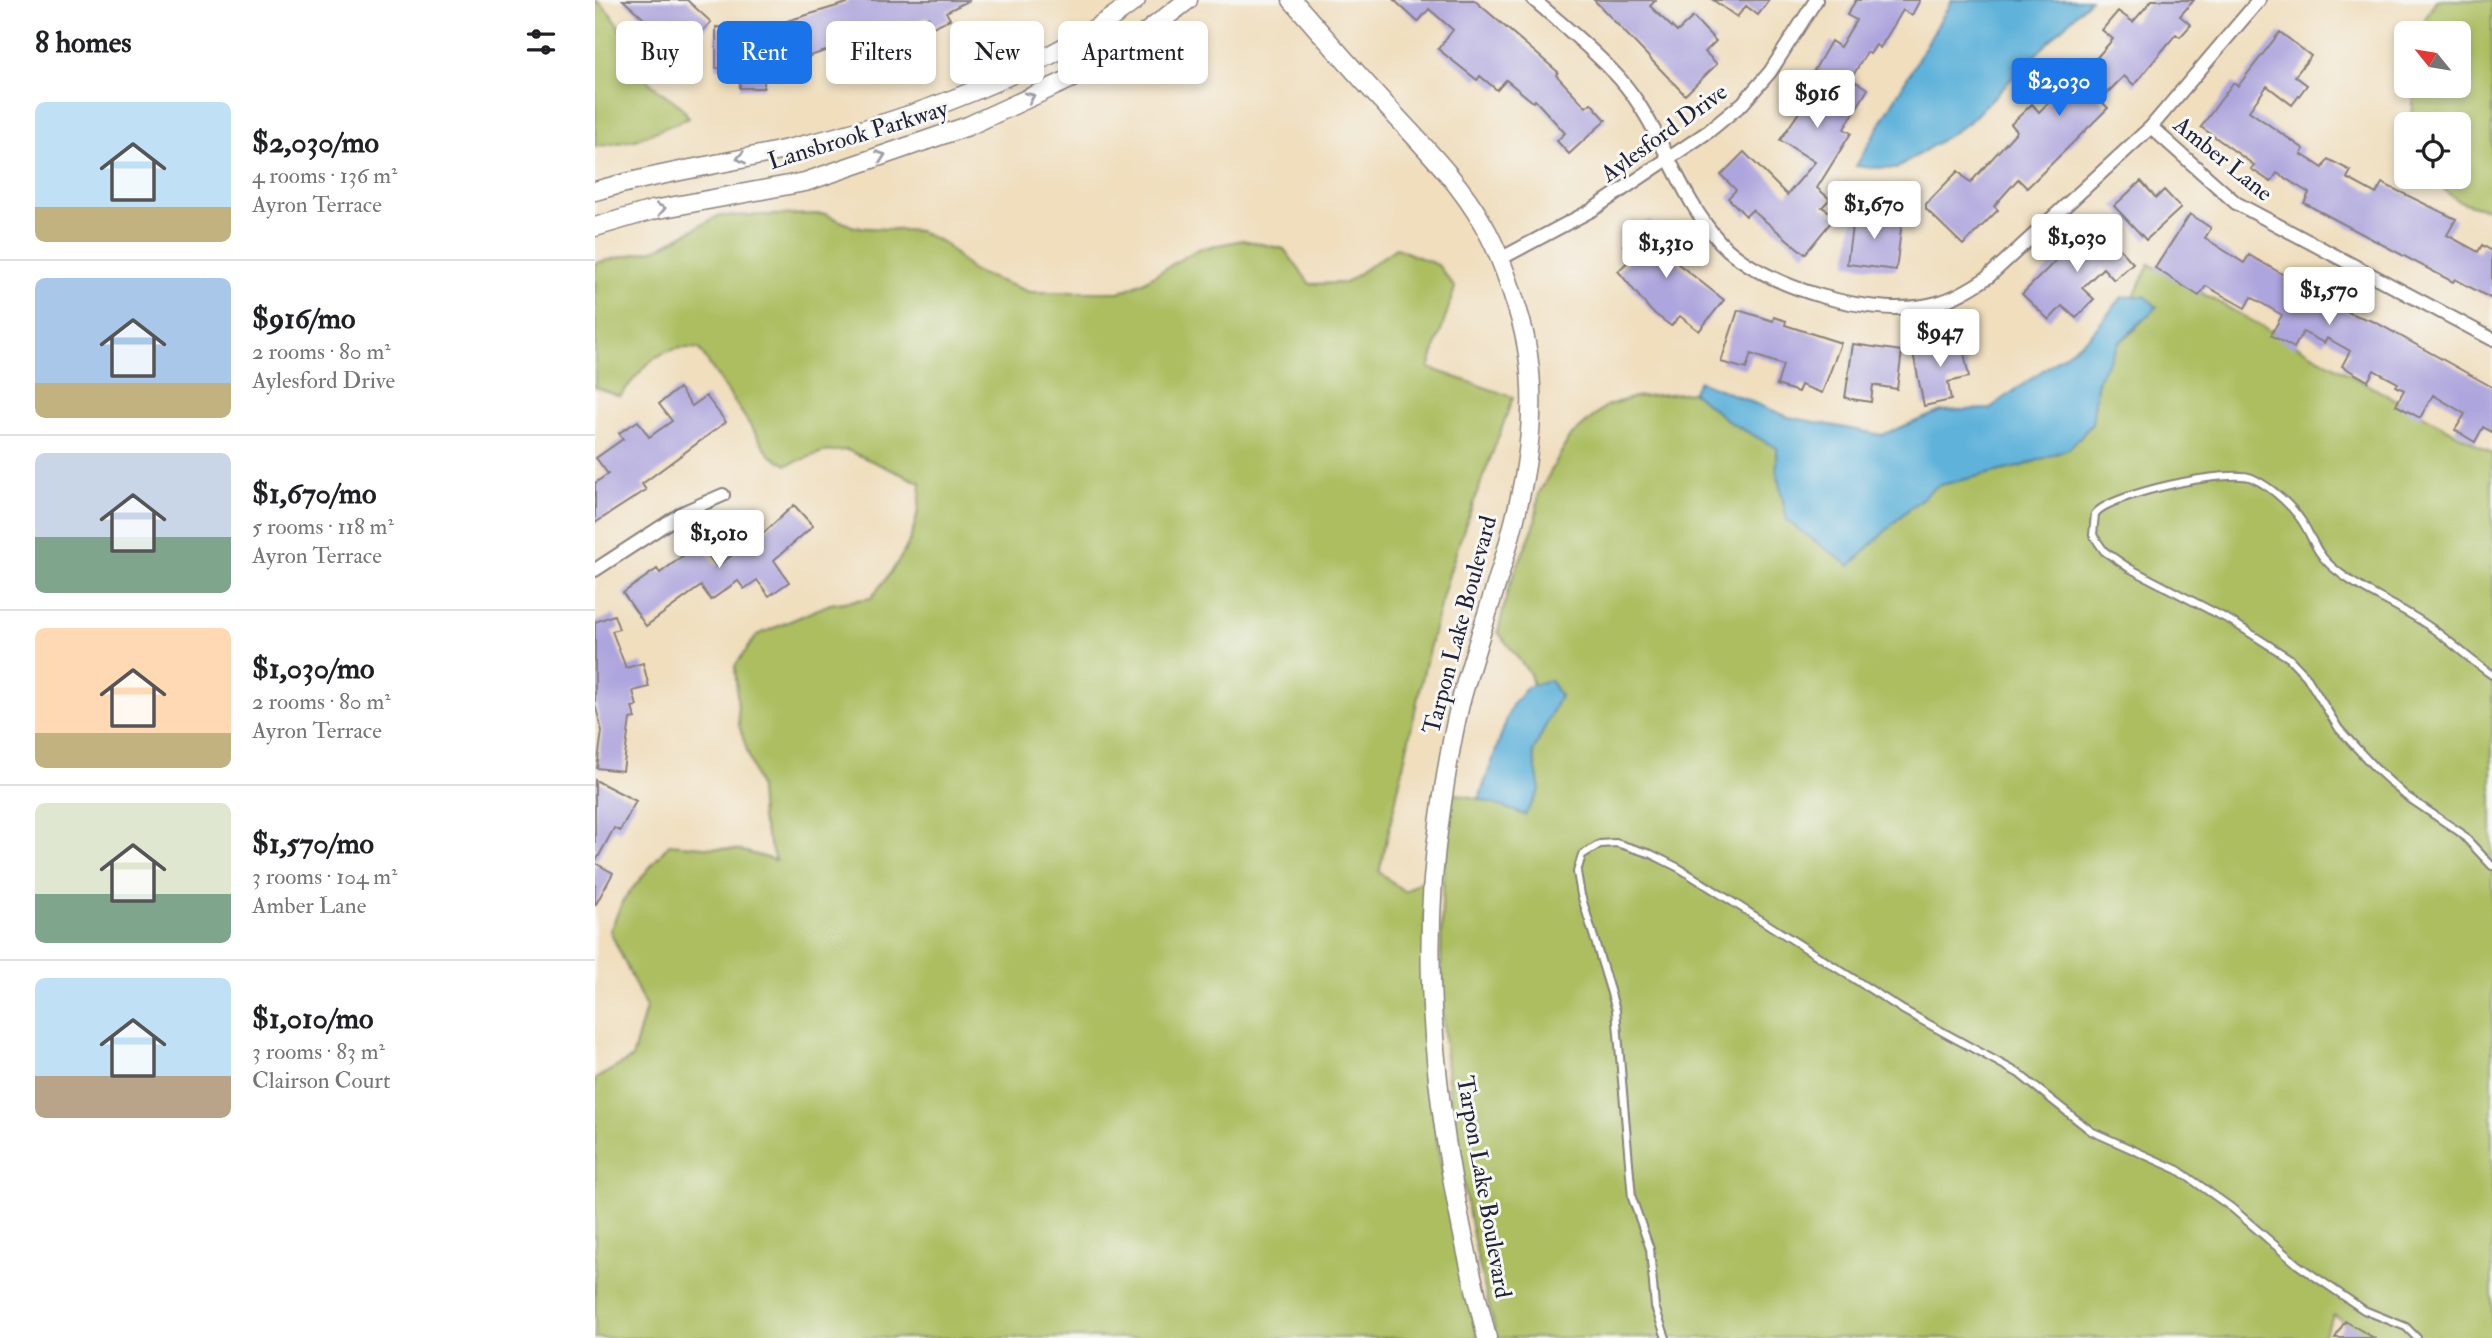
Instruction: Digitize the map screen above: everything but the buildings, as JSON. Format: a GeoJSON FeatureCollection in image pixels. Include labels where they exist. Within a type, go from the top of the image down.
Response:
{"type":"FeatureCollection","features":[{"type":"Feature","properties":{"kind":"street","name":"Lansbrook Parkway"},"geometry":{"type":"LineString","coordinates":[[595,191],[645,176],[791,148],[907,118],[949,102],[1093,33],[1136,0]]}},
{"type":"Feature","properties":{"kind":"street","name":"Lansbrook Parkway"},"geometry":{"type":"LineString","coordinates":[[595,227],[653,210],[805,182],[968,127],[1109,61],[1188,0]]}},
{"type":"Feature","properties":{"kind":"street","name":"Tarpon Lake Boulevard"},"geometry":{"type":"LineString","coordinates":[[1292,0],[1456,186],[1482,222],[1500,259],[1520,316],[1527,352],[1529,445],[1513,524],[1460,706],[1449,760],[1438,835],[1432,964],[1443,1115],[1469,1261],[1487,1338]]}},
{"type":"Feature","properties":{"kind":"street"},"geometry":{"type":"LineString","coordinates":[[1534,0],[1621,80],[1669,156],[1696,210],[1720,242],[1751,269],[1807,292],[1878,307],[1934,304],[1967,291],[1988,277],[2151,127],[2259,0]]}},
{"type":"Feature","properties":{"kind":"street","name":"Aylesford Drive"},"geometry":{"type":"LineString","coordinates":[[1500,259],[1592,210],[1709,131],[1743,103],[1776,62],[1816,0]]}},
{"type":"Feature","properties":{"kind":"street","name":"Amber Lane"},"geometry":{"type":"LineString","coordinates":[[2151,127],[2236,203],[2492,339]]}},
{"type":"Feature","properties":{"kind":"street"},"geometry":{"type":"LineString","coordinates":[[595,570],[684,512],[723,495]]}},
{"type":"Feature","properties":{"kind":"lane"},"geometry":{"type":"LineString","coordinates":[[2492,675],[2426,624],[2375,597],[2336,570],[2321,556],[2295,513],[2264,485],[2246,476],[2185,482],[2116,499],[2095,514],[2093,535],[2104,551],[2129,568],[2231,621],[2289,658],[2306,676],[2339,729],[2375,768],[2406,796],[2461,833],[2492,866]]}},
{"type":"Feature","properties":{"kind":"lane"},"geometry":{"type":"LineString","coordinates":[[1667,1338],[1655,1307],[1650,1249],[1629,1177],[1616,1010],[1581,895],[1577,872],[1582,855],[1600,844],[1630,845],[1735,901],[1912,1016],[2018,1073],[2091,1130],[2178,1170],[2200,1184],[2298,1265],[2364,1310],[2406,1327],[2417,1338]]}},
{"type":"Feature","properties":{"kind":"green space"},"geometry":{"type":"Polygon","coordinates":[[[595,0],[605,7],[616,22],[616,84],[651,84],[676,102],[689,118],[635,140],[595,147],[595,0]]]}},
{"type":"Feature","properties":{"kind":"green space"},"geometry":{"type":"Polygon","coordinates":[[[2436,0],[2492,0],[2492,209],[2459,200],[2444,189],[2471,189],[2471,112],[2412,112],[2414,98],[2471,98],[2471,21],[2425,19],[2436,0]]]}},
{"type":"Feature","properties":{"kind":"green space"},"geometry":{"type":"Polygon","coordinates":[[[825,214],[854,227],[918,231],[944,243],[972,271],[1030,292],[1120,292],[1141,283],[1198,249],[1243,240],[1284,249],[1310,284],[1345,283],[1396,248],[1438,265],[1455,288],[1429,368],[1513,397],[1444,591],[1379,872],[1405,892],[1425,878],[1426,1010],[1435,1126],[1461,1268],[1478,1338],[595,1338],[595,1079],[632,1058],[646,1008],[610,931],[623,900],[669,844],[739,850],[775,860],[761,819],[759,789],[739,725],[735,666],[757,635],[830,604],[871,598],[901,558],[913,532],[921,483],[847,450],[823,452],[787,465],[770,455],[699,349],[685,348],[662,354],[645,367],[620,396],[595,387],[595,263],[657,249],[718,216],[825,214]]]}},
{"type":"Feature","properties":{"kind":"green space"},"geometry":{"type":"Polygon","coordinates":[[[2149,264],[2492,453],[2492,1338],[2367,1338],[2334,1315],[2322,1338],[1497,1338],[1467,1204],[1447,1067],[1441,930],[1445,861],[1453,793],[1479,799],[1539,790],[1533,752],[1560,695],[1550,681],[1533,685],[1530,674],[1498,632],[1509,586],[1535,524],[1539,493],[1569,438],[1606,406],[1634,397],[1692,392],[1731,423],[1777,448],[1777,473],[1903,514],[1937,485],[2022,466],[2069,449],[2092,424],[2098,379],[2119,343],[2136,329],[2145,296],[2134,296],[2149,264]]]}},
{"type":"Feature","properties":{"kind":"water"},"geometry":{"type":"Polygon","coordinates":[[[1952,0],[2090,0],[1968,123],[1896,169],[1856,166],[1952,0]]]}},
{"type":"Feature","properties":{"kind":"water"},"geometry":{"type":"Polygon","coordinates":[[[2145,296],[2157,307],[2119,343],[2098,379],[2092,424],[2069,449],[2022,466],[1937,486],[1903,514],[1850,566],[1787,521],[1777,473],[1777,448],[1731,423],[1692,392],[1699,381],[1789,417],[1882,435],[1941,411],[1989,409],[2090,336],[2122,297],[2145,296]]]}},
{"type":"Feature","properties":{"kind":"water"},"geometry":{"type":"Polygon","coordinates":[[[1550,680],[1560,696],[1533,752],[1540,790],[1525,815],[1479,799],[1511,707],[1527,687],[1550,680]]]}}]}
